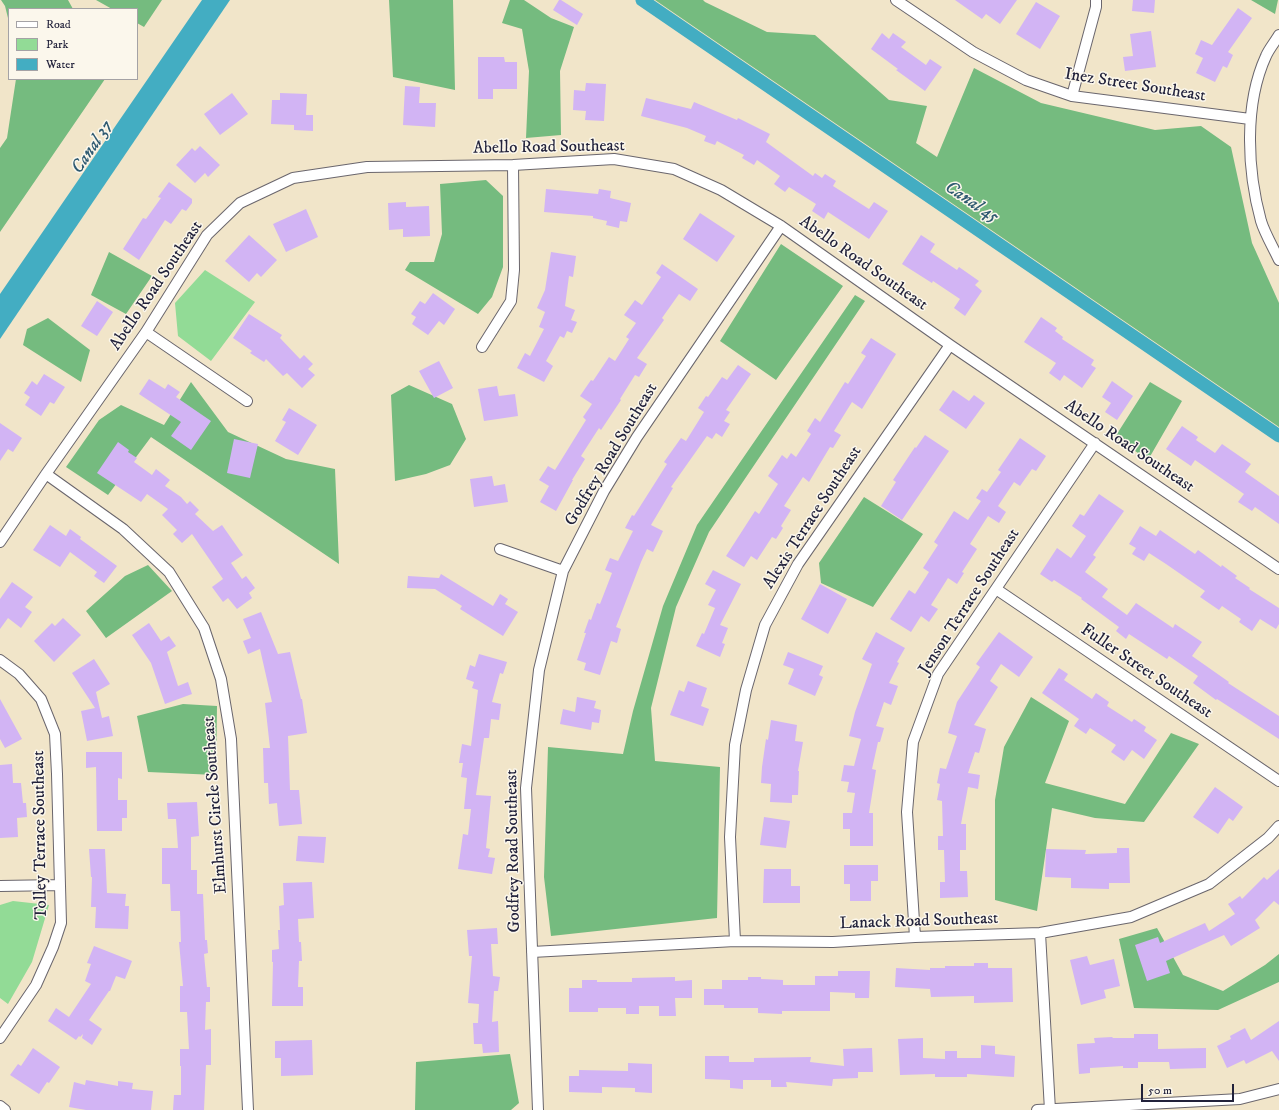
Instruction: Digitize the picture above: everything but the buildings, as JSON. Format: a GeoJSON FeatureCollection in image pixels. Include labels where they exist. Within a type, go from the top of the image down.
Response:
{"type":"FeatureCollection","features":[{"type":"Feature","properties":{"kind":"street","name":"Inez Street Southeast"},"geometry":{"type":"LineString","coordinates":[[896,0],[973,52],[1026,80],[1072,96],[1250,119]]}},
{"type":"Feature","properties":{"kind":"street"},"geometry":{"type":"LineString","coordinates":[[1072,96],[1096,7],[1096,0]]}},
{"type":"Feature","properties":{"kind":"street"},"geometry":{"type":"LineString","coordinates":[[1279,35],[1266,54],[1255,83],[1250,119],[1254,187],[1261,222],[1279,260]]}},
{"type":"Feature","properties":{"kind":"street","name":"Abello Road Southeast"},"geometry":{"type":"LineString","coordinates":[[0,542],[146,332],[206,235],[240,203],[293,178],[367,167],[513,165],[614,159],[674,169],[721,190],[781,226],[950,345],[1279,568]]}},
{"type":"Feature","properties":{"kind":"street"},"geometry":{"type":"LineString","coordinates":[[482,347],[511,301],[514,270],[513,165]]}},
{"type":"Feature","properties":{"kind":"street","name":"Godfrey Road Southeast"},"geometry":{"type":"LineString","coordinates":[[538,1110],[526,788],[539,670],[563,570],[604,492],[637,437],[781,226]]}},
{"type":"Feature","properties":{"kind":"street"},"geometry":{"type":"LineString","coordinates":[[146,332],[247,401]]}},
{"type":"Feature","properties":{"kind":"street","name":"Alexis Terrace Southeast"},"geometry":{"type":"LineString","coordinates":[[735,941],[730,837],[735,744],[746,690],[765,625],[798,564],[950,345]]}},
{"type":"Feature","properties":{"kind":"street","name":"Jenson Terrace Southeast"},"geometry":{"type":"LineString","coordinates":[[915,937],[907,812],[913,742],[938,674],[1095,443]]}},
{"type":"Feature","properties":{"kind":"street","name":"Elmhurst Circle Southeast"},"geometry":{"type":"LineString","coordinates":[[46,474],[124,529],[169,572],[204,628],[221,679],[232,739],[248,1110]]}},
{"type":"Feature","properties":{"kind":"street"},"geometry":{"type":"LineString","coordinates":[[500,549],[563,570]]}},
{"type":"Feature","properties":{"kind":"street","name":"Fuller Street Southeast"},"geometry":{"type":"LineString","coordinates":[[996,589],[1279,781]]}},
{"type":"Feature","properties":{"kind":"street","name":"Tolley Terrace Southeast"},"geometry":{"type":"LineString","coordinates":[[0,660],[19,674],[41,699],[55,734],[58,774],[60,885],[60,923],[53,947],[36,985],[0,1038]]}},
{"type":"Feature","properties":{"kind":"street","name":"Lanack Road Southeast"},"geometry":{"type":"LineString","coordinates":[[532,952],[735,941],[833,942],[915,937],[1040,933],[1131,917],[1209,884],[1268,838],[1279,826]]}},
{"type":"Feature","properties":{"kind":"street"},"geometry":{"type":"LineString","coordinates":[[0,886],[60,885]]}},
{"type":"Feature","properties":{"kind":"street"},"geometry":{"type":"LineString","coordinates":[[1040,933],[1050,1110]]}},
{"type":"Feature","properties":{"kind":"street"},"geometry":{"type":"LineString","coordinates":[[1037,1110],[1240,1099],[1279,1089]]}},
{"type":"Feature","properties":{"kind":"street"},"geometry":{"type":"LineString","coordinates":[[0,1106],[6,1110]]}},
{"type":"Feature","properties":{"kind":"green space"},"geometry":{"type":"Polygon","coordinates":[[[1,0],[68,0],[72,8],[8,8],[8,18],[5,6],[1,0]]]}},
{"type":"Feature","properties":{"kind":"green space"},"geometry":{"type":"Polygon","coordinates":[[[96,0],[162,0],[144,27],[138,24],[138,8],[110,8],[96,0]]]}},
{"type":"Feature","properties":{"kind":"green space"},"geometry":{"type":"Polygon","coordinates":[[[389,0],[453,0],[455,90],[393,77],[389,0]]]}},
{"type":"Feature","properties":{"kind":"green space"},"geometry":{"type":"Polygon","coordinates":[[[510,0],[524,0],[551,18],[574,27],[560,71],[561,135],[526,138],[529,71],[522,29],[502,23],[510,0]]]}},
{"type":"Feature","properties":{"kind":"green space"},"geometry":{"type":"Polygon","coordinates":[[[655,0],[703,0],[767,32],[815,35],[889,100],[927,106],[916,143],[937,157],[974,68],[1041,103],[1155,130],[1201,126],[1231,147],[1252,243],[1279,303],[1279,427],[655,0]]]}},
{"type":"Feature","properties":{"kind":"green space"},"geometry":{"type":"Polygon","coordinates":[[[1251,0],[1278,0],[1275,14],[1251,0]]]}},
{"type":"Feature","properties":{"kind":"green space"},"geometry":{"type":"Polygon","coordinates":[[[16,80],[104,80],[0,232],[0,148],[7,138],[16,80]]]}},
{"type":"Feature","properties":{"kind":"green space"},"geometry":{"type":"Polygon","coordinates":[[[486,180],[503,196],[503,267],[492,297],[478,314],[405,270],[410,262],[434,262],[442,234],[440,184],[486,180]]]}},
{"type":"Feature","properties":{"kind":"green space"},"geometry":{"type":"Polygon","coordinates":[[[781,244],[843,286],[776,380],[720,341],[781,244]]]}},
{"type":"Feature","properties":{"kind":"green space"},"geometry":{"type":"Polygon","coordinates":[[[109,252],[152,276],[126,314],[91,295],[109,252]]]}},
{"type":"Feature","properties":{"kind":"green space"},"geometry":{"type":"Polygon","coordinates":[[[205,270],[255,302],[211,361],[178,336],[175,303],[205,270]]]}},
{"type":"Feature","properties":{"kind":"green space"},"geometry":{"type":"Polygon","coordinates":[[[855,295],[865,301],[709,532],[676,607],[651,708],[655,761],[720,767],[717,918],[551,936],[544,877],[548,747],[623,754],[633,711],[663,606],[697,525],[855,295]]]}},
{"type":"Feature","properties":{"kind":"green space"},"geometry":{"type":"Polygon","coordinates":[[[48,318],[90,350],[81,382],[23,345],[27,329],[48,318]]]}},
{"type":"Feature","properties":{"kind":"green space"},"geometry":{"type":"Polygon","coordinates":[[[191,382],[228,432],[286,459],[335,469],[339,564],[151,437],[108,495],[66,467],[99,420],[121,405],[164,425],[191,382]]]}},
{"type":"Feature","properties":{"kind":"green space"},"geometry":{"type":"Polygon","coordinates":[[[1150,382],[1182,401],[1148,460],[1115,437],[1150,382]]]}},
{"type":"Feature","properties":{"kind":"green space"},"geometry":{"type":"Polygon","coordinates":[[[409,385],[452,404],[466,439],[450,465],[426,474],[395,481],[391,395],[409,385]]]}},
{"type":"Feature","properties":{"kind":"green space"},"geometry":{"type":"Polygon","coordinates":[[[864,497],[923,534],[873,607],[821,583],[819,563],[864,497]]]}},
{"type":"Feature","properties":{"kind":"green space"},"geometry":{"type":"Polygon","coordinates":[[[148,565],[172,591],[106,638],[86,611],[125,576],[148,565]]]}},
{"type":"Feature","properties":{"kind":"green space"},"geometry":{"type":"Polygon","coordinates":[[[1031,697],[1069,721],[1045,783],[1125,804],[1171,733],[1199,744],[1144,822],[1095,818],[1052,808],[1037,911],[995,900],[995,800],[1004,747],[1031,697]]]}},
{"type":"Feature","properties":{"kind":"green space"},"geometry":{"type":"Polygon","coordinates":[[[183,704],[217,706],[216,775],[148,772],[137,716],[183,704]]]}},
{"type":"Feature","properties":{"kind":"green space"},"geometry":{"type":"Polygon","coordinates":[[[13,901],[49,905],[32,962],[8,1004],[0,998],[0,905],[13,901]]]}},
{"type":"Feature","properties":{"kind":"green space"},"geometry":{"type":"Polygon","coordinates":[[[1157,928],[1183,975],[1223,991],[1265,965],[1279,954],[1279,982],[1218,1010],[1134,1008],[1119,939],[1157,928]]]}},
{"type":"Feature","properties":{"kind":"green space"},"geometry":{"type":"Polygon","coordinates":[[[510,1054],[519,1103],[511,1110],[415,1110],[416,1062],[510,1054]]]}},
{"type":"Feature","properties":{"kind":"water"},"geometry":{"type":"Polygon","coordinates":[[[202,0],[230,0],[0,339],[0,294],[202,0]]]}},
{"type":"Feature","properties":{"kind":"waterway","name":"Canal 45"},"geometry":{"type":"LineString","coordinates":[[642,0],[1279,436]]}},
{"type":"Feature","properties":{"kind":"water label","name":"Canal 37"},"geometry":{"type":"Point","coordinates":[93,148]}}]}
